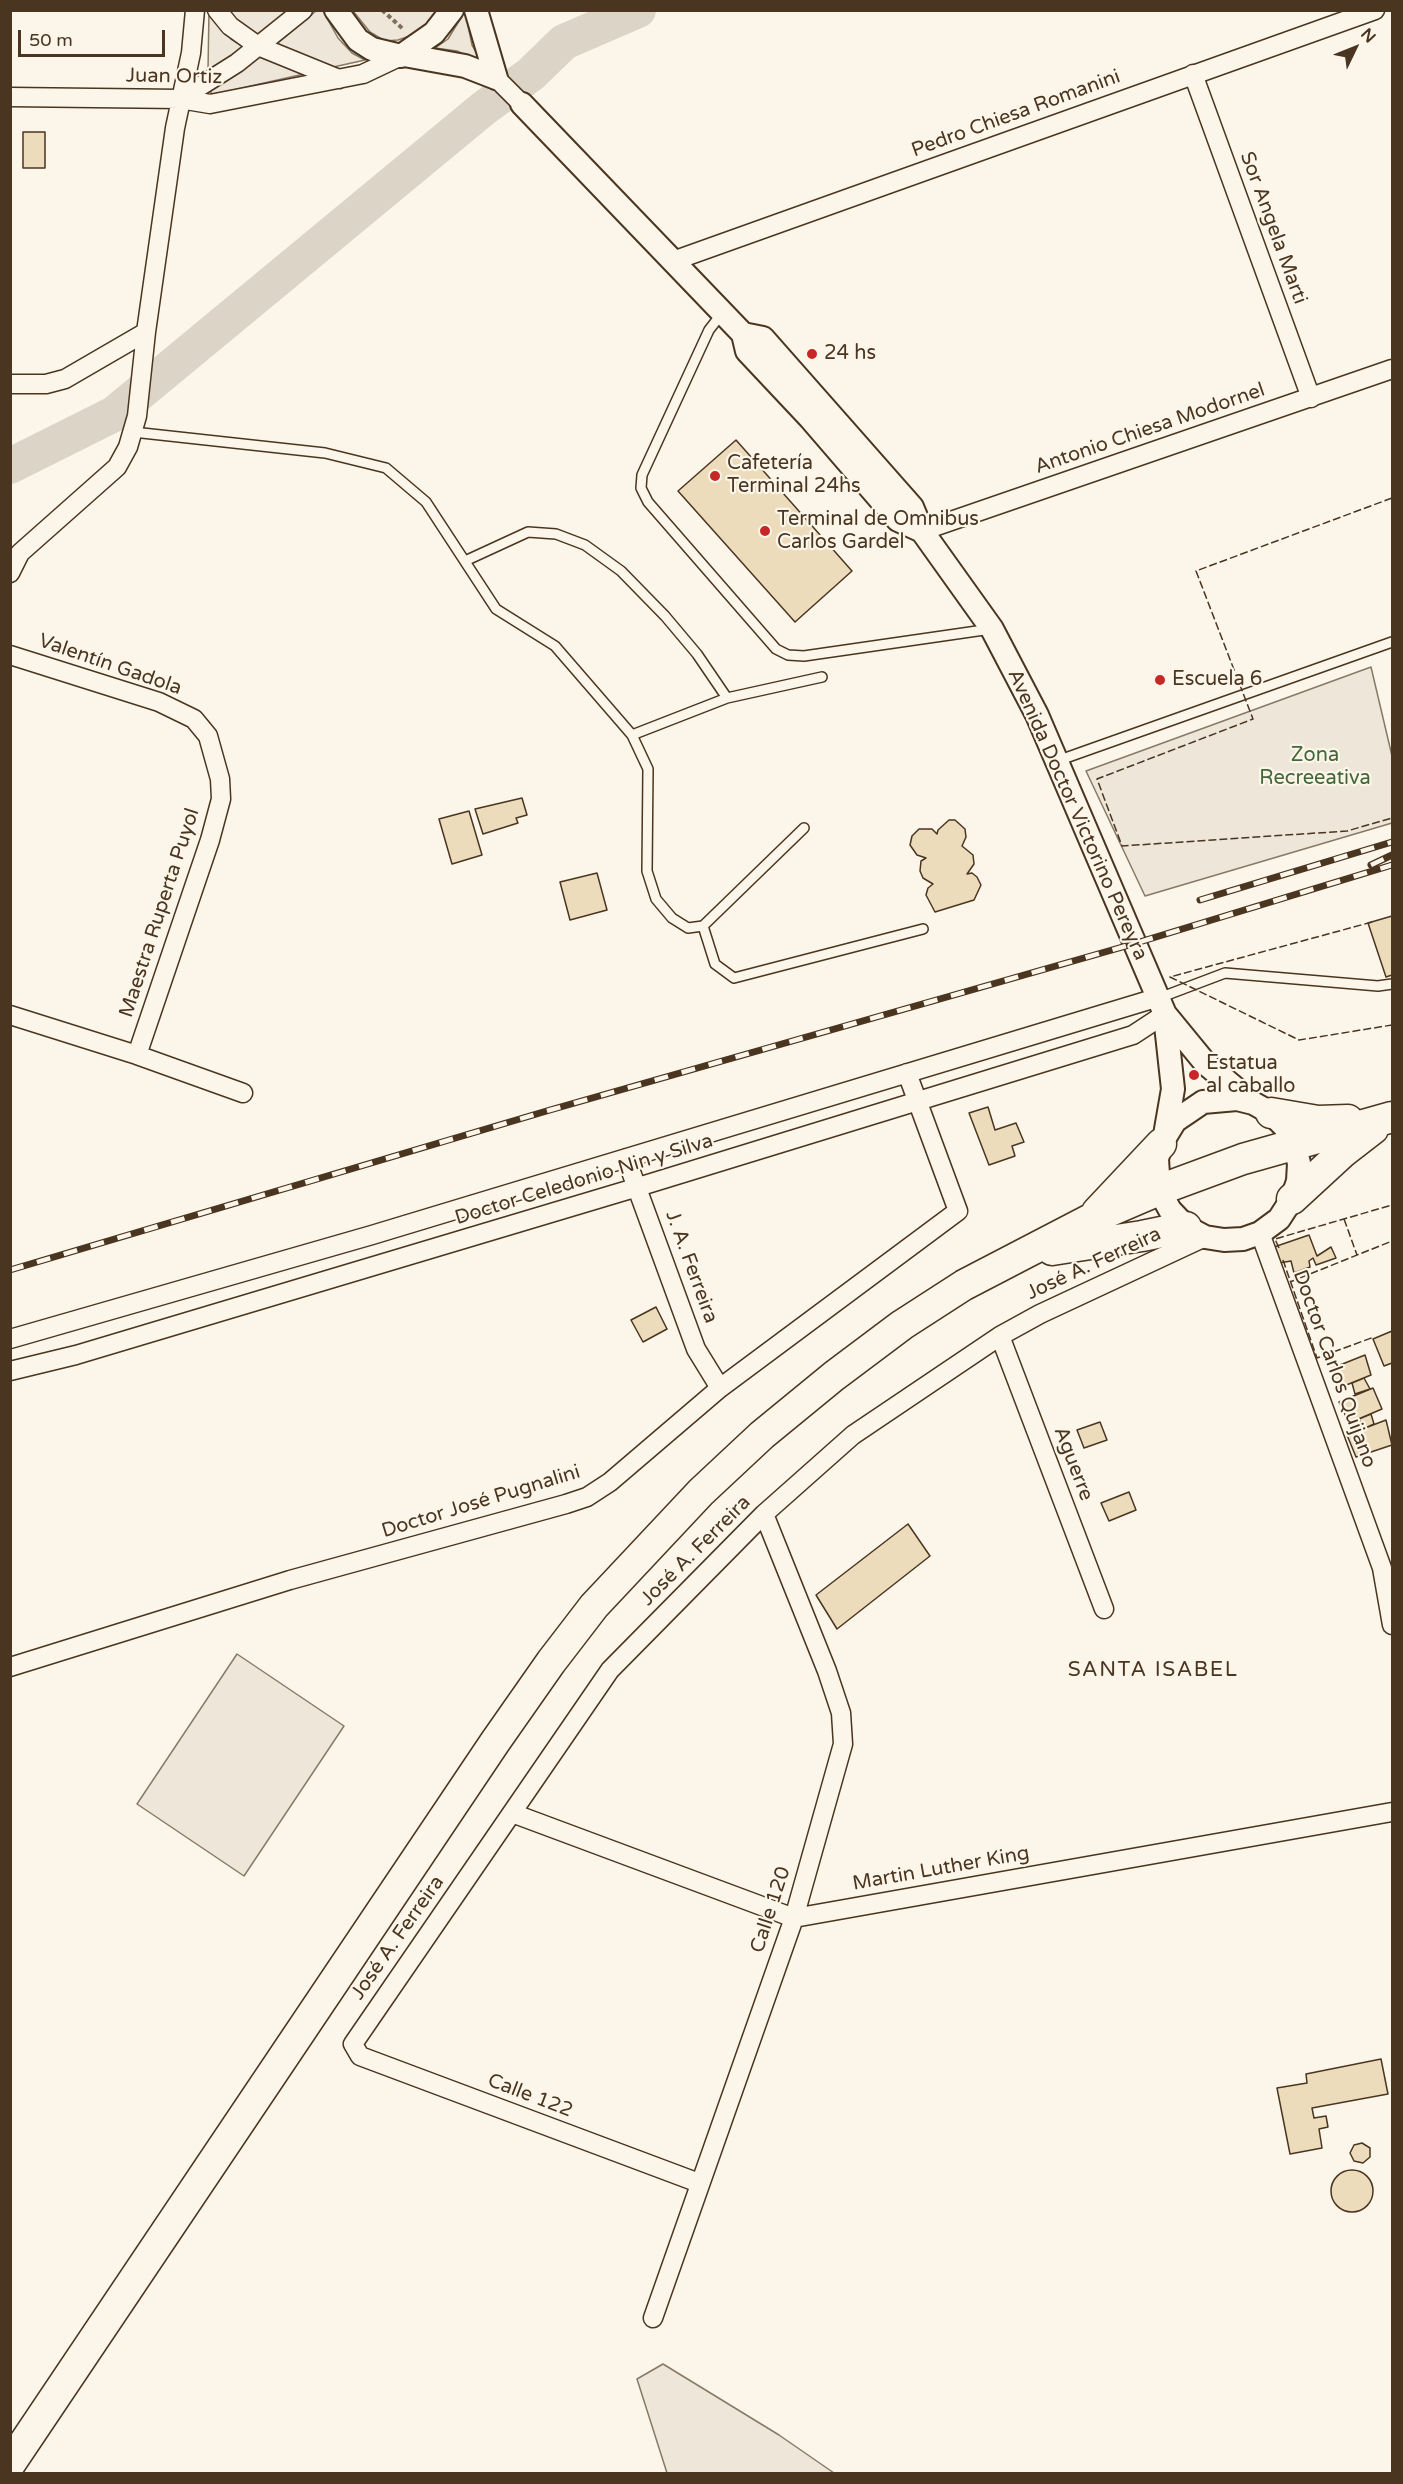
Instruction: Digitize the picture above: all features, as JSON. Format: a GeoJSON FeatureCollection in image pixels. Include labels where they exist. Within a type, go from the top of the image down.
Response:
{"type":"FeatureCollection","features":[{"type":"Feature","properties":{"kind":"highway"},"geometry":{"type":"LineString","coordinates":[[1262,1108],[1318,1121],[1390,1118]]}},
{"type":"Feature","properties":{"kind":"highway"},"geometry":{"type":"LineString","coordinates":[[10,2464],[495,1742],[594,1606],[649,1545],[762,1435],[902,1325],[964,1285],[1089,1220],[1160,1191],[1243,1159],[1390,1118]]}},
{"type":"Feature","properties":{"kind":"highway"},"geometry":{"type":"LineString","coordinates":[[1293,1199],[1342,1153],[1390,1118]]}},
{"type":"Feature","properties":{"kind":"highway"},"geometry":{"type":"LineString","coordinates":[[1089,1220],[1163,1139]]}},
{"type":"Feature","properties":{"kind":"highway"},"geometry":{"type":"LineString","coordinates":[[1022,1255],[1142,1236],[1196,1232]]}},
{"type":"Feature","properties":{"kind":"street"},"geometry":{"type":"LineString","coordinates":[[10,573],[15,553],[117,467],[128,447],[135,424],[143,352],[180,99],[191,53],[195,10]]}},
{"type":"Feature","properties":{"kind":"street"},"geometry":{"type":"LineString","coordinates":[[217,10],[230,26],[258,46],[340,80]]}},
{"type":"Feature","properties":{"kind":"street"},"geometry":{"type":"LineString","coordinates":[[180,99],[211,81],[303,10]]}},
{"type":"Feature","properties":{"kind":"street"},"geometry":{"type":"LineString","coordinates":[[336,10],[358,40],[372,49],[465,66],[496,78],[522,104]]}},
{"type":"Feature","properties":{"kind":"street"},"geometry":{"type":"LineString","coordinates":[[402,55],[434,33],[452,10]]}},
{"type":"Feature","properties":{"kind":"street"},"geometry":{"type":"LineString","coordinates":[[476,10],[496,78]]}},
{"type":"Feature","properties":{"kind":"street","name":"Pedro Chiesa Romanini"},"geometry":{"type":"LineString","coordinates":[[673,261],[1375,10]]}},
{"type":"Feature","properties":{"kind":"street","name":"Juan Ortiz"},"geometry":{"type":"LineString","coordinates":[[10,97],[180,99],[210,104],[340,80],[363,74],[402,55]]}},
{"type":"Feature","properties":{"kind":"street","name":"Sor Angela Marti"},"geometry":{"type":"LineString","coordinates":[[1193,74],[1311,398]]}},
{"type":"Feature","properties":{"kind":"street","name":"Avenida Doctor Victorino Pereyra"},"geometry":{"type":"LineString","coordinates":[[522,104],[723,312],[742,334],[747,351],[810,418],[898,520],[922,531],[992,629],[1037,715],[1160,1006]]}},
{"type":"Feature","properties":{"kind":"street"},"geometry":{"type":"LineString","coordinates":[[10,384],[46,384],[65,379],[146,332]]}},
{"type":"Feature","properties":{"kind":"street","name":"Antonio Chiesa Modornel"},"geometry":{"type":"LineString","coordinates":[[922,531],[1392,369]]}},
{"type":"Feature","properties":{"kind":"street","name":"Valentín Gadola"},"geometry":{"type":"LineString","coordinates":[[10,655],[159,702],[194,719]]}},
{"type":"Feature","properties":{"kind":"street","name":"Maestra Ruperta Puyol"},"geometry":{"type":"LineString","coordinates":[[137,1055],[210,840],[221,799],[220,779],[208,736],[194,719]]}},
{"type":"Feature","properties":{"kind":"street"},"geometry":{"type":"LineString","coordinates":[[1160,1006],[1206,1064],[1285,1127],[1294,1145],[1299,1163],[1298,1181],[1293,1199],[1279,1219],[1260,1233],[1233,1240],[1196,1232],[1170,1210],[1160,1191],[1157,1159],[1173,1089],[1160,1006]]}},
{"type":"Feature","properties":{"kind":"street","name":"Doctor Celedonio Nin y Silva"},"geometry":{"type":"LineString","coordinates":[[10,1339],[372,1235],[907,1073],[1160,1006]]}},
{"type":"Feature","properties":{"kind":"street","name":"Doctor Celedonio Nin y Silva"},"geometry":{"type":"LineString","coordinates":[[10,1371],[76,1355],[381,1264],[1133,1035],[1160,1006]]}},
{"type":"Feature","properties":{"kind":"street"},"geometry":{"type":"LineString","coordinates":[[10,1015],[137,1055],[243,1093]]}},
{"type":"Feature","properties":{"kind":"street"},"geometry":{"type":"LineString","coordinates":[[907,1073],[917,1101]]}},
{"type":"Feature","properties":{"kind":"street"},"geometry":{"type":"LineString","coordinates":[[1163,1139],[1181,1115],[1203,1102],[1228,1098],[1262,1108]]}},
{"type":"Feature","properties":{"kind":"street","name":"Doctor José Pugnalini"},"geometry":{"type":"LineString","coordinates":[[10,1666],[290,1580],[587,1497],[610,1482],[720,1388],[958,1211],[917,1101]]}},
{"type":"Feature","properties":{"kind":"street","name":"J. A. Ferreira"},"geometry":{"type":"LineString","coordinates":[[626,1158],[696,1349],[720,1388]]}},
{"type":"Feature","properties":{"kind":"street","name":"José A. Ferreira"},"geometry":{"type":"LineString","coordinates":[[353,2044],[610,1670],[764,1514],[853,1435],[1000,1336],[1196,1232]]}},
{"type":"Feature","properties":{"kind":"street","name":"Doctor Carlos Quijano"},"geometry":{"type":"LineString","coordinates":[[1260,1233],[1382,1568],[1392,1625]]}},
{"type":"Feature","properties":{"kind":"street"},"geometry":{"type":"LineString","coordinates":[[372,1235],[381,1264]]}},
{"type":"Feature","properties":{"kind":"street"},"geometry":{"type":"LineString","coordinates":[[68,1323],[76,1355]]}},
{"type":"Feature","properties":{"kind":"street","name":"Aguerre"},"geometry":{"type":"LineString","coordinates":[[1000,1336],[1104,1609]]}},
{"type":"Feature","properties":{"kind":"street","name":"Calle 120"},"geometry":{"type":"LineString","coordinates":[[653,2318],[794,1918],[843,1744],[841,1713],[827,1671],[764,1514]]}},
{"type":"Feature","properties":{"kind":"street","name":"Martin Luther King"},"geometry":{"type":"LineString","coordinates":[[794,1918],[1392,1812]]}},
{"type":"Feature","properties":{"kind":"street"},"geometry":{"type":"LineString","coordinates":[[512,1813],[794,1918]]}},
{"type":"Feature","properties":{"kind":"street","name":"Calle 122"},"geometry":{"type":"LineString","coordinates":[[353,2044],[360,2056],[699,2183]]}},
{"type":"Feature","properties":{"kind":"lane"},"geometry":{"type":"LineString","coordinates":[[723,312],[709,330],[642,475],[641,488],[648,502],[776,649],[788,655],[804,656],[992,629]]}},
{"type":"Feature","properties":{"kind":"lane"},"geometry":{"type":"LineString","coordinates":[[135,424],[325,453],[386,468],[426,502],[496,609],[555,646],[632,735],[648,769],[647,872],[656,899],[672,918],[688,928],[703,926],[804,828]]}},
{"type":"Feature","properties":{"kind":"lane"},"geometry":{"type":"LineString","coordinates":[[465,561],[528,532],[556,534],[585,545],[621,571],[665,616],[697,654],[727,698]]}},
{"type":"Feature","properties":{"kind":"lane"},"geometry":{"type":"LineString","coordinates":[[1057,761],[1392,642]]}},
{"type":"Feature","properties":{"kind":"lane"},"geometry":{"type":"LineString","coordinates":[[632,735],[727,698],[822,677]]}},
{"type":"Feature","properties":{"kind":"lane"},"geometry":{"type":"LineString","coordinates":[[703,926],[715,964],[734,978],[923,929]]}},
{"type":"Feature","properties":{"kind":"lane"},"geometry":{"type":"LineString","coordinates":[[1160,1006],[1225,973],[1378,986],[1392,984]]}},
{"type":"Feature","properties":{"kind":"green space"},"geometry":{"type":"Polygon","coordinates":[[[209,11],[231,39],[247,49],[208,70],[209,11]]]}},
{"type":"Feature","properties":{"kind":"green space"},"geometry":{"type":"Polygon","coordinates":[[[225,11],[295,11],[257,41],[225,11]]]}},
{"type":"Feature","properties":{"kind":"green space"},"geometry":{"type":"Polygon","coordinates":[[[316,11],[323,11],[338,38],[352,53],[365,60],[329,68],[273,47],[316,11]]]}},
{"type":"Feature","properties":{"kind":"green space"},"geometry":{"type":"Polygon","coordinates":[[[353,11],[436,11],[433,18],[418,33],[398,40],[385,41],[370,32],[353,11]]]}},
{"type":"Feature","properties":{"kind":"green space"},"geometry":{"type":"Polygon","coordinates":[[[465,11],[472,45],[483,64],[457,51],[435,48],[448,39],[465,11]]]}},
{"type":"Feature","properties":{"kind":"green space"},"geometry":{"type":"Polygon","coordinates":[[[257,56],[304,74],[211,95],[211,90],[257,56]]]}},
{"type":"Feature","properties":{"kind":"green space","name":"Zona Recreeativa"},"geometry":{"type":"Polygon","coordinates":[[[1371,667],[1392,756],[1392,823],[1145,896],[1086,771],[1371,667]]]}},
{"type":"Feature","properties":{"kind":"green space"},"geometry":{"type":"Polygon","coordinates":[[[237,1654],[344,1726],[244,1876],[137,1804],[237,1654]]]}},
{"type":"Feature","properties":{"kind":"green space"},"geometry":{"type":"Polygon","coordinates":[[[663,2364],[779,2435],[834,2473],[667,2473],[637,2379],[663,2364]]]}},
{"type":"Feature","properties":{"kind":"building"},"geometry":{"type":"Polygon","coordinates":[[[23,132],[45,132],[45,168],[23,168],[23,132]]]}},
{"type":"Feature","properties":{"kind":"building","name":"Terminal de Omnibus Carlos Gardel"},"geometry":{"type":"Polygon","coordinates":[[[736,440],[852,571],[795,622],[678,491],[736,440]]]}},
{"type":"Feature","properties":{"kind":"building"},"geometry":{"type":"Polygon","coordinates":[[[522,798],[527,815],[516,818],[518,823],[483,834],[475,809],[522,798]]]}},
{"type":"Feature","properties":{"kind":"building"},"geometry":{"type":"Polygon","coordinates":[[[469,811],[482,855],[452,864],[439,819],[469,811]]]}},
{"type":"Feature","properties":{"kind":"building"},"geometry":{"type":"Polygon","coordinates":[[[949,820],[955,820],[965,829],[966,837],[962,846],[973,855],[974,864],[967,874],[972,873],[981,885],[974,900],[935,912],[926,895],[928,888],[933,884],[923,878],[920,871],[921,861],[926,858],[917,855],[910,845],[912,836],[919,829],[932,829],[937,834],[938,830],[949,820]]]}},
{"type":"Feature","properties":{"kind":"building"},"geometry":{"type":"Polygon","coordinates":[[[597,873],[607,910],[570,920],[560,882],[597,873]]]}},
{"type":"Feature","properties":{"kind":"building"},"geometry":{"type":"Polygon","coordinates":[[[1392,916],[1392,975],[1386,977],[1368,923],[1392,916]]]}},
{"type":"Feature","properties":{"kind":"building"},"geometry":{"type":"Polygon","coordinates":[[[988,1107],[995,1130],[1016,1123],[1024,1142],[1012,1146],[1015,1156],[989,1165],[969,1113],[988,1107]]]}},
{"type":"Feature","properties":{"kind":"building"},"geometry":{"type":"Polygon","coordinates":[[[1309,1235],[1317,1256],[1331,1247],[1336,1258],[1316,1265],[1313,1258],[1309,1261],[1310,1267],[1294,1273],[1291,1261],[1279,1263],[1274,1247],[1309,1235]]]}},
{"type":"Feature","properties":{"kind":"building"},"geometry":{"type":"Polygon","coordinates":[[[656,1307],[667,1329],[643,1342],[631,1320],[656,1307]]]}},
{"type":"Feature","properties":{"kind":"building"},"geometry":{"type":"Polygon","coordinates":[[[1392,1331],[1392,1363],[1384,1366],[1373,1339],[1392,1331]]]}},
{"type":"Feature","properties":{"kind":"building"},"geometry":{"type":"Polygon","coordinates":[[[1365,1355],[1371,1375],[1339,1388],[1330,1369],[1365,1355]]]}},
{"type":"Feature","properties":{"kind":"building"},"geometry":{"type":"Polygon","coordinates":[[[1364,1378],[1370,1389],[1355,1394],[1352,1383],[1364,1378]]]}},
{"type":"Feature","properties":{"kind":"building"},"geometry":{"type":"Polygon","coordinates":[[[1373,1388],[1382,1409],[1349,1423],[1339,1402],[1373,1388]]]}},
{"type":"Feature","properties":{"kind":"building"},"geometry":{"type":"Polygon","coordinates":[[[1371,1414],[1374,1424],[1363,1429],[1359,1419],[1371,1414]]]}},
{"type":"Feature","properties":{"kind":"building"},"geometry":{"type":"Polygon","coordinates":[[[1386,1420],[1392,1445],[1356,1457],[1347,1435],[1386,1420]]]}},
{"type":"Feature","properties":{"kind":"building"},"geometry":{"type":"Polygon","coordinates":[[[1100,1422],[1107,1440],[1084,1448],[1077,1430],[1100,1422]]]}},
{"type":"Feature","properties":{"kind":"building"},"geometry":{"type":"Polygon","coordinates":[[[1129,1492],[1136,1510],[1109,1521],[1101,1503],[1129,1492]]]}},
{"type":"Feature","properties":{"kind":"building"},"geometry":{"type":"Polygon","coordinates":[[[908,1524],[930,1556],[837,1629],[816,1595],[908,1524]]]}},
{"type":"Feature","properties":{"kind":"building"},"geometry":{"type":"Polygon","coordinates":[[[1381,2059],[1388,2094],[1312,2108],[1314,2118],[1326,2116],[1328,2127],[1319,2129],[1322,2148],[1290,2154],[1277,2088],[1307,2083],[1306,2074],[1381,2059]]]}},
{"type":"Feature","properties":{"kind":"building"},"geometry":{"type":"Polygon","coordinates":[[[1362,2143],[1370,2148],[1370,2157],[1363,2163],[1354,2161],[1350,2153],[1354,2145],[1362,2143]]]}},
{"type":"Feature","properties":{"kind":"building"},"geometry":{"type":"Polygon","coordinates":[[[1352,2170],[1367,2176],[1373,2191],[1367,2206],[1352,2212],[1337,2206],[1331,2191],[1337,2176],[1352,2170]]]}},
{"type":"Feature","properties":{"kind":"waterway"},"geometry":{"type":"LineString","coordinates":[[10,466],[114,414],[484,108],[531,74],[564,42],[638,10]]}},
{"type":"Feature","properties":{"kind":"railway"},"geometry":{"type":"LineString","coordinates":[[1200,900],[1392,842]]}},
{"type":"Feature","properties":{"kind":"railway"},"geometry":{"type":"LineString","coordinates":[[1371,865],[1392,855]]}},
{"type":"Feature","properties":{"kind":"railway"},"geometry":{"type":"LineString","coordinates":[[10,1270],[550,1110],[1133,944],[1392,865]]}},
{"type":"Feature","properties":{"kind":"fence"},"geometry":{"type":"LineString","coordinates":[[1392,498],[1196,571],[1253,719],[1097,779],[1122,846],[1347,831],[1392,818]]}},
{"type":"Feature","properties":{"kind":"fence"},"geometry":{"type":"LineString","coordinates":[[1372,922],[1170,977],[1299,1040],[1392,1025]]}},
{"type":"Feature","properties":{"kind":"fence"},"geometry":{"type":"LineString","coordinates":[[1279,1248],[1275,1239],[1392,1205]]}},
{"type":"Feature","properties":{"kind":"fence"},"geometry":{"type":"LineString","coordinates":[[1344,1219],[1357,1255]]}},
{"type":"Feature","properties":{"kind":"fence"},"geometry":{"type":"LineString","coordinates":[[1290,1282],[1392,1241]]}},
{"type":"Feature","properties":{"kind":"fence"},"geometry":{"type":"LineString","coordinates":[[1283,1260],[1317,1358],[1374,1337]]}},
{"type":"Feature","properties":{"kind":"place","name":"24 hs"},"geometry":{"type":"Point","coordinates":[812,354]}},
{"type":"Feature","properties":{"kind":"place","name":"Cafetería Terminal 24hs"},"geometry":{"type":"Point","coordinates":[715,476]}},
{"type":"Feature","properties":{"kind":"place","name":"Terminal de Omnibus Carlos Gardel"},"geometry":{"type":"Point","coordinates":[765,531]}},
{"type":"Feature","properties":{"kind":"place","name":"Escuela 6"},"geometry":{"type":"Point","coordinates":[1160,680]}},
{"type":"Feature","properties":{"kind":"place","name":"Estatua al caballo"},"geometry":{"type":"Point","coordinates":[1194,1075]}},
{"type":"Feature","properties":{"kind":"district","name":"SANTA ISABEL"},"geometry":{"type":"Point","coordinates":[1153,1670]}}]}
